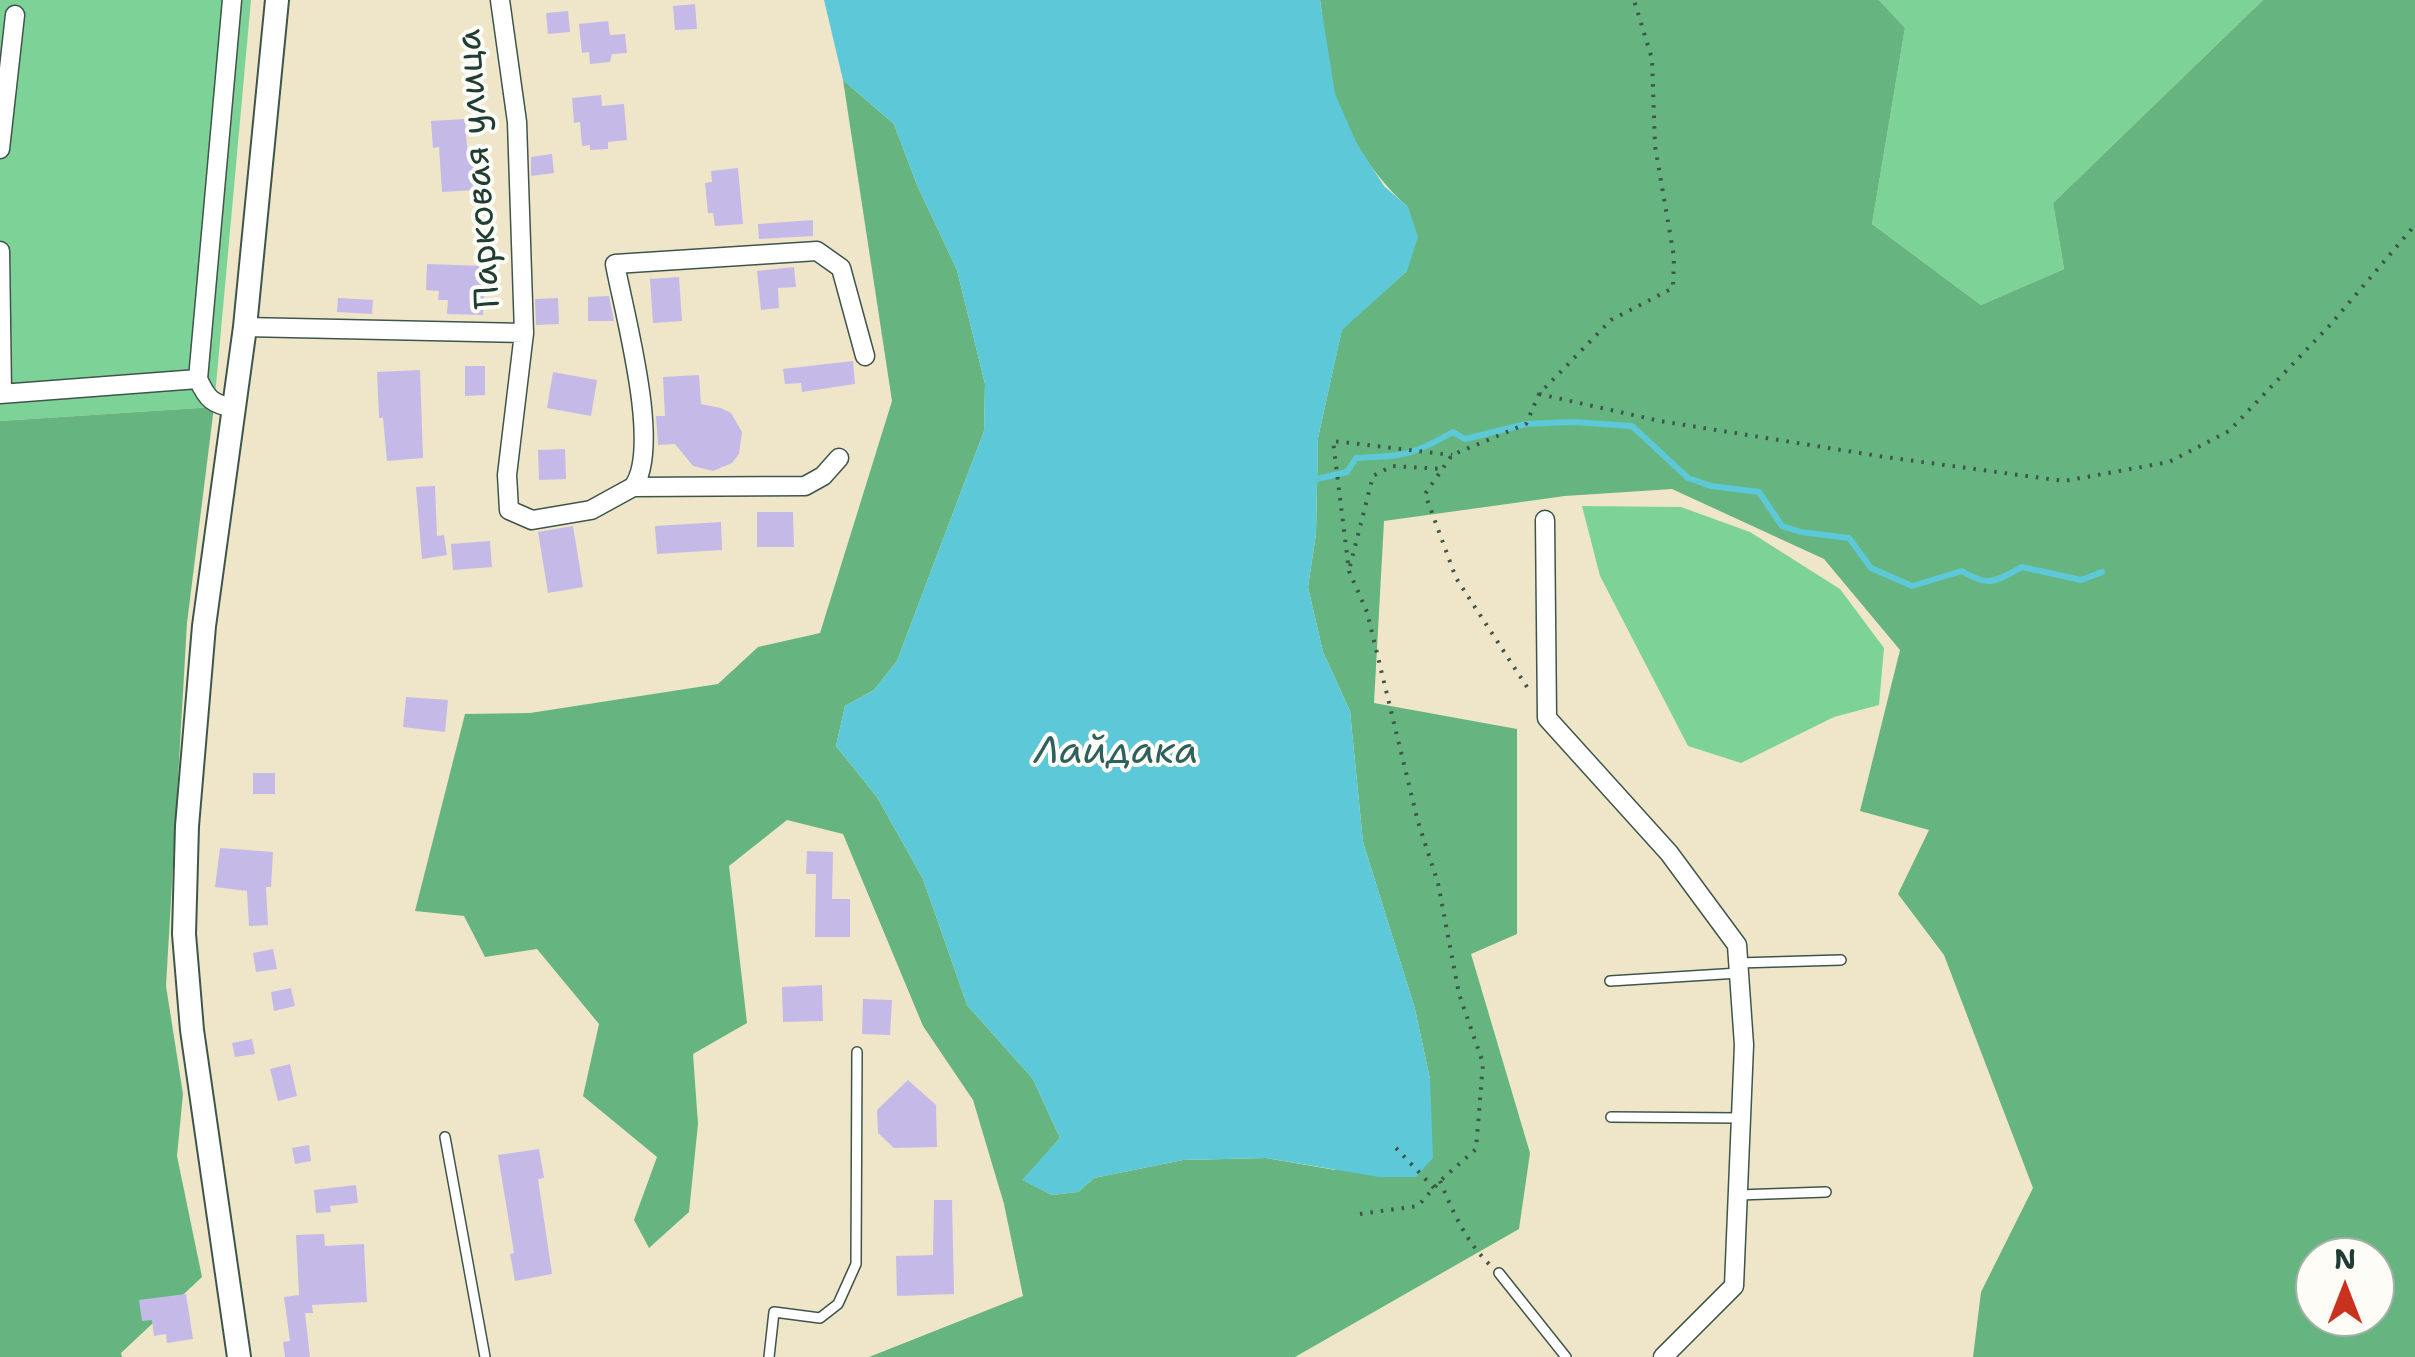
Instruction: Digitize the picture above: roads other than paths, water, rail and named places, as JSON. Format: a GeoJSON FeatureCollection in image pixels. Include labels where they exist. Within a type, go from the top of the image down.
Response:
{"type":"FeatureCollection","features":[{"type":"Feature","properties":{"kind":"main road"},"geometry":{"type":"LineString","coordinates":[[239,1357],[192,1030],[184,934],[187,826],[204,626],[245,327],[278,0]]}},
{"type":"Feature","properties":{"kind":"street"},"geometry":{"type":"LineString","coordinates":[[232,0],[198,380],[206,398],[234,408]]}},
{"type":"Feature","properties":{"kind":"street","name":"Парковая улица"},"geometry":{"type":"LineString","coordinates":[[500,0],[517,122],[524,332],[507,475],[509,510],[532,520],[591,510],[632,486]]}},
{"type":"Feature","properties":{"kind":"street"},"geometry":{"type":"LineString","coordinates":[[0,149],[15,15]]}},
{"type":"Feature","properties":{"kind":"street"},"geometry":{"type":"LineString","coordinates":[[0,250],[1,394],[198,380]]}},
{"type":"Feature","properties":{"kind":"street"},"geometry":{"type":"LineString","coordinates":[[632,486],[641,476],[645,423],[615,264],[817,251],[841,268],[865,356]]}},
{"type":"Feature","properties":{"kind":"street","name":"Парковая улица"},"geometry":{"type":"LineString","coordinates":[[245,327],[524,332]]}},
{"type":"Feature","properties":{"kind":"street"},"geometry":{"type":"LineString","coordinates":[[632,486],[805,486],[823,476],[839,458]]}},
{"type":"Feature","properties":{"kind":"street"},"geometry":{"type":"LineString","coordinates":[[1545,520],[1547,718],[1669,854],[1737,945],[1744,1045],[1734,1286],[1663,1357]]}},
{"type":"Feature","properties":{"kind":"lane"},"geometry":{"type":"LineString","coordinates":[[1610,981],[1841,960]]}},
{"type":"Feature","properties":{"kind":"lane"},"geometry":{"type":"LineString","coordinates":[[769,1357],[774,1312],[820,1318],[838,1304],[856,1264],[857,1052]]}},
{"type":"Feature","properties":{"kind":"lane"},"geometry":{"type":"LineString","coordinates":[[1611,1117],[1743,1118]]}},
{"type":"Feature","properties":{"kind":"lane"},"geometry":{"type":"LineString","coordinates":[[445,1137],[485,1357]]}},
{"type":"Feature","properties":{"kind":"lane"},"geometry":{"type":"LineString","coordinates":[[1738,1195],[1826,1192]]}},
{"type":"Feature","properties":{"kind":"lane"},"geometry":{"type":"LineString","coordinates":[[1498,1273],[1566,1357]]}},
{"type":"Feature","properties":{"kind":"water","name":"Лайдака"},"geometry":{"type":"Polygon","coordinates":[[[824,0],[1320,0],[1335,94],[1357,144],[1384,186],[1408,207],[1418,237],[1407,271],[1342,330],[1318,438],[1316,534],[1308,587],[1323,652],[1350,711],[1363,842],[1415,1009],[1430,1079],[1433,1158],[1416,1177],[1379,1177],[1266,1158],[1183,1160],[1094,1178],[1078,1192],[1052,1195],[1022,1180],[1060,1138],[1033,1079],[967,1005],[923,879],[877,797],[836,746],[845,706],[874,690],[897,661],[984,431],[985,384],[957,270],[917,185],[894,124],[843,80],[824,0]]]}},
{"type":"Feature","properties":{"kind":"waterway"},"geometry":{"type":"LineString","coordinates":[[1317,479],[1347,472],[1356,458],[1406,453],[1453,432],[1465,439],[1526,424],[1632,426],[1688,478],[1711,486],[1759,492],[1782,526],[1849,538],[1871,568],[1912,586],[1962,571],[1986,581],[2022,567],[2081,580],[2102,572]]}}]}
